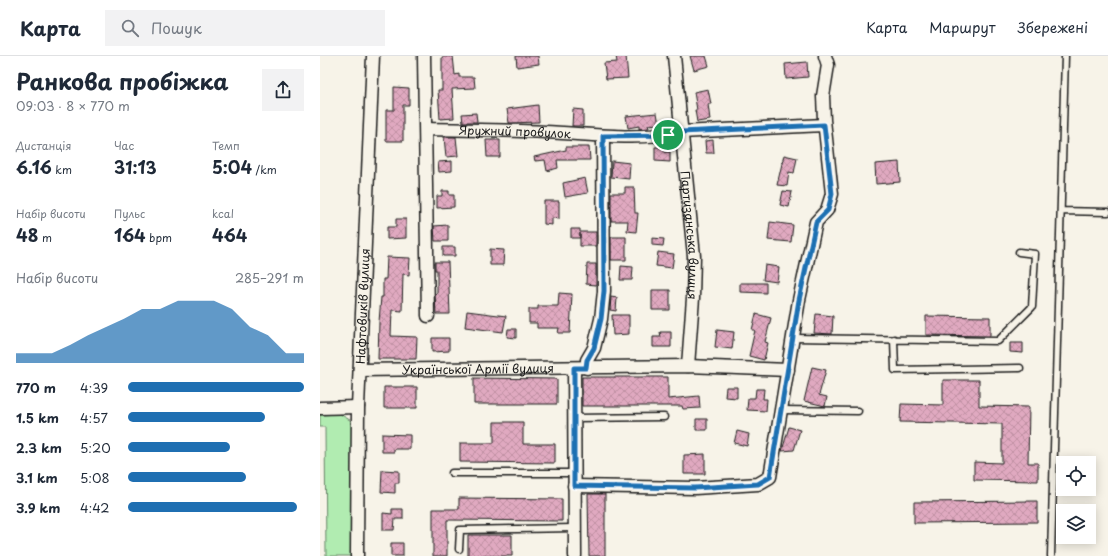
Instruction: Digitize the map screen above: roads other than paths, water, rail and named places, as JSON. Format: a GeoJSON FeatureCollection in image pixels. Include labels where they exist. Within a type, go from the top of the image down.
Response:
{"type":"FeatureCollection","features":[{"type":"Feature","properties":{"kind":"street","name":"Нафтовиків вулиця"},"geometry":{"type":"LineString","coordinates":[[357,556],[358,407],[373,56]]}},
{"type":"Feature","properties":{"kind":"street"},"geometry":{"type":"LineString","coordinates":[[424,56],[427,129],[428,316]]}},
{"type":"Feature","properties":{"kind":"street","name":"Партизанська вулиця"},"geometry":{"type":"LineString","coordinates":[[674,56],[694,256],[693,298],[688,366]]}},
{"type":"Feature","properties":{"kind":"street"},"geometry":{"type":"LineString","coordinates":[[574,486],[695,488],[758,484],[770,477],[793,338],[816,222],[828,210],[832,194],[824,125],[823,96],[828,64],[825,56]]}},
{"type":"Feature","properties":{"kind":"street","name":"Яружний провулок"},"geometry":{"type":"LineString","coordinates":[[427,129],[545,132],[603,136],[668,135],[681,132],[824,125]]}},
{"type":"Feature","properties":{"kind":"street"},"geometry":{"type":"LineString","coordinates":[[586,368],[587,360],[594,348],[601,319],[604,291],[603,136]]}},
{"type":"Feature","properties":{"kind":"street","name":"Української Армії вулиця"},"geometry":{"type":"LineString","coordinates":[[360,370],[688,366],[788,370]]}},
{"type":"Feature","properties":{"kind":"street"},"geometry":{"type":"LineString","coordinates":[[574,368],[575,556]]}},
{"type":"Feature","properties":{"kind":"street"},"geometry":{"type":"LineString","coordinates":[[320,408],[358,407]]}},
{"type":"Feature","properties":{"kind":"lane"},"geometry":{"type":"LineString","coordinates":[[1051,556],[1065,56]]}},
{"type":"Feature","properties":{"kind":"lane"},"geometry":{"type":"LineString","coordinates":[[1061,211],[1108,212]]}},
{"type":"Feature","properties":{"kind":"lane"},"geometry":{"type":"LineString","coordinates":[[793,338],[998,341],[1032,307],[1035,254],[1019,252]]}},
{"type":"Feature","properties":{"kind":"lane"},"geometry":{"type":"LineString","coordinates":[[894,339],[895,370],[1020,368]]}},
{"type":"Feature","properties":{"kind":"lane"},"geometry":{"type":"LineString","coordinates":[[782,410],[858,411]]}},
{"type":"Feature","properties":{"kind":"lane"},"geometry":{"type":"LineString","coordinates":[[574,418],[664,417]]}},
{"type":"Feature","properties":{"kind":"lane"},"geometry":{"type":"LineString","coordinates":[[452,473],[574,473]]}},
{"type":"Feature","properties":{"kind":"lane"},"geometry":{"type":"LineString","coordinates":[[459,549],[460,530],[574,528]]}}]}
